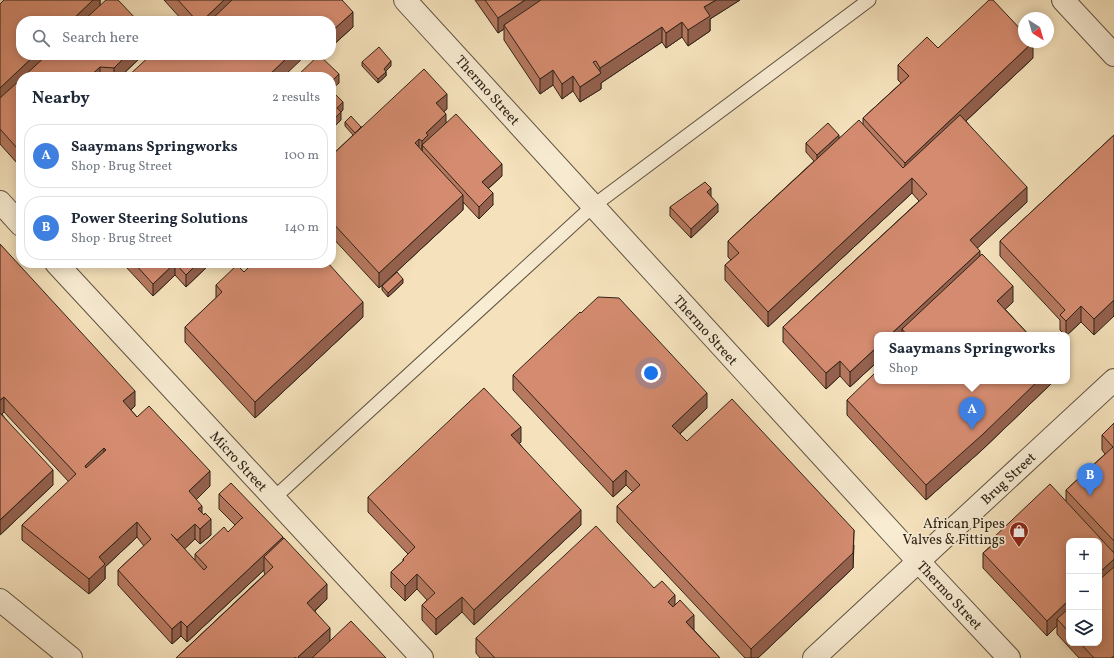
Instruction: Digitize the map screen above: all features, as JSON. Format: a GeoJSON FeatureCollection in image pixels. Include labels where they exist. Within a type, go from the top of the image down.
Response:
{"type":"FeatureCollection","features":[{"type":"Feature","properties":{"kind":"street","name":"Thermo Street"},"geometry":{"type":"LineString","coordinates":[[405,0],[918,561],[1009,658]]}},
{"type":"Feature","properties":{"kind":"street"},"geometry":{"type":"LineString","coordinates":[[1063,0],[1114,55]]}},
{"type":"Feature","properties":{"kind":"street"},"geometry":{"type":"LineString","coordinates":[[0,202],[16,220]]}},
{"type":"Feature","properties":{"kind":"street","name":"Micro Street"},"geometry":{"type":"LineString","coordinates":[[61,268],[422,658]]}},
{"type":"Feature","properties":{"kind":"street","name":"Brug Street"},"geometry":{"type":"LineString","coordinates":[[814,658],[1114,380]]}},
{"type":"Feature","properties":{"kind":"street"},"geometry":{"type":"LineString","coordinates":[[0,600],[71,658]]}},
{"type":"Feature","properties":{"kind":"lane"},"geometry":{"type":"LineString","coordinates":[[274,498],[593,206],[869,0]]}},
{"type":"Feature","properties":{"kind":"building"},"geometry":{"type":"Polygon","coordinates":[[[4,0],[93,0],[76,16],[16,16],[16,60],[30,60],[0,88],[0,4],[4,0]]]}},
{"type":"Feature","properties":{"kind":"building"},"geometry":{"type":"Polygon","coordinates":[[[106,0],[118,0],[133,16],[88,16],[106,0]]]}},
{"type":"Feature","properties":{"kind":"building"},"geometry":{"type":"Polygon","coordinates":[[[178,0],[224,0],[207,16],[192,16],[178,0]]]}},
{"type":"Feature","properties":{"kind":"building"},"geometry":{"type":"Polygon","coordinates":[[[232,0],[342,0],[353,12],[336,27],[336,16],[215,16],[232,0]]]}},
{"type":"Feature","properties":{"kind":"building"},"geometry":{"type":"Polygon","coordinates":[[[485,0],[525,0],[498,18],[485,0]]]}},
{"type":"Feature","properties":{"kind":"building"},"geometry":{"type":"Polygon","coordinates":[[[541,0],[716,0],[704,7],[710,16],[688,30],[682,22],[666,33],[662,27],[600,68],[596,61],[593,62],[601,73],[580,87],[573,76],[562,84],[553,70],[540,79],[504,25],[541,0]]]}},
{"type":"Feature","properties":{"kind":"building"},"geometry":{"type":"Polygon","coordinates":[[[989,0],[993,0],[1018,27],[1018,48],[1027,48],[905,163],[863,118],[909,76],[898,65],[927,37],[938,48],[989,0]]]}},
{"type":"Feature","properties":{"kind":"building"},"geometry":{"type":"Polygon","coordinates":[[[379,47],[391,61],[384,69],[386,72],[378,79],[362,62],[379,47]]]}},
{"type":"Feature","properties":{"kind":"building"},"geometry":{"type":"Polygon","coordinates":[[[42,60],[122,60],[114,68],[100,67],[94,72],[28,72],[42,60]]]}},
{"type":"Feature","properties":{"kind":"building"},"geometry":{"type":"Polygon","coordinates":[[[146,60],[285,60],[272,72],[132,72],[146,60]]]}},
{"type":"Feature","properties":{"kind":"building"},"geometry":{"type":"Polygon","coordinates":[[[314,60],[324,60],[339,74],[336,77],[336,72],[301,72],[314,60]]]}},
{"type":"Feature","properties":{"kind":"building"},"geometry":{"type":"Polygon","coordinates":[[[424,69],[447,94],[436,103],[446,114],[426,133],[428,135],[422,141],[419,139],[415,143],[463,195],[379,273],[336,226],[336,151],[424,69]]]}},
{"type":"Feature","properties":{"kind":"building"},"geometry":{"type":"Polygon","coordinates":[[[16,84],[16,147],[0,129],[0,98],[16,84]]]}},
{"type":"Feature","properties":{"kind":"building"},"geometry":{"type":"Polygon","coordinates":[[[336,95],[343,102],[337,108],[341,112],[336,117],[336,95]]]}},
{"type":"Feature","properties":{"kind":"building"},"geometry":{"type":"Polygon","coordinates":[[[456,114],[502,164],[482,182],[493,193],[479,207],[422,145],[456,114]]]}},
{"type":"Feature","properties":{"kind":"building"},"geometry":{"type":"Polygon","coordinates":[[[960,115],[1027,187],[970,240],[980,251],[893,332],[874,332],[874,350],[850,372],[840,361],[826,373],[783,327],[927,194],[912,178],[768,312],[725,265],[739,253],[728,241],[859,120],[903,168],[960,115]]]}},
{"type":"Feature","properties":{"kind":"building"},"geometry":{"type":"Polygon","coordinates":[[[351,116],[361,127],[355,133],[345,122],[351,116]]]}},
{"type":"Feature","properties":{"kind":"building"},"geometry":{"type":"Polygon","coordinates":[[[828,123],[839,135],[817,155],[806,143],[828,123]]]}},
{"type":"Feature","properties":{"kind":"building"},"geometry":{"type":"Polygon","coordinates":[[[1114,135],[1114,300],[1094,319],[1081,306],[1066,321],[1060,315],[1065,310],[1000,241],[1114,135]]]}},
{"type":"Feature","properties":{"kind":"building"},"geometry":{"type":"Polygon","coordinates":[[[705,182],[711,188],[707,192],[718,204],[691,229],[670,207],[705,182]]]}},
{"type":"Feature","properties":{"kind":"building"},"geometry":{"type":"Polygon","coordinates":[[[0,244],[16,261],[16,268],[22,268],[135,391],[123,401],[137,417],[149,406],[210,471],[189,491],[202,506],[198,509],[211,519],[200,529],[195,524],[177,540],[171,534],[204,570],[207,567],[195,554],[224,527],[228,532],[243,518],[219,494],[231,483],[283,537],[187,627],[181,621],[172,629],[118,570],[151,539],[137,522],[99,557],[105,564],[89,579],[22,525],[76,474],[4,397],[0,400],[0,244]],[[104,448],[85,466],[86,468],[106,450],[104,448]]]}},
{"type":"Feature","properties":{"kind":"building"},"geometry":{"type":"Polygon","coordinates":[[[982,254],[1013,286],[997,301],[1026,332],[904,332],[902,329],[982,254]]]}},
{"type":"Feature","properties":{"kind":"building"},"geometry":{"type":"Polygon","coordinates":[[[139,268],[170,268],[153,284],[139,268]]]}},
{"type":"Feature","properties":{"kind":"building"},"geometry":{"type":"Polygon","coordinates":[[[180,268],[193,268],[186,275],[180,268]]]}},
{"type":"Feature","properties":{"kind":"building"},"geometry":{"type":"Polygon","coordinates":[[[234,268],[240,268],[244,272],[248,268],[332,268],[363,302],[255,402],[185,327],[222,292],[216,285],[234,268]]]}},
{"type":"Feature","properties":{"kind":"building"},"geometry":{"type":"Polygon","coordinates":[[[397,272],[403,279],[388,293],[382,286],[397,272]]]}},
{"type":"Feature","properties":{"kind":"building"},"geometry":{"type":"Polygon","coordinates":[[[598,297],[619,298],[707,393],[672,426],[687,441],[732,399],[854,530],[853,553],[751,649],[617,506],[640,485],[626,470],[613,482],[513,375],[598,297]]]}},
{"type":"Feature","properties":{"kind":"building"},"geometry":{"type":"Polygon","coordinates":[[[874,374],[874,384],[1035,384],[982,435],[926,485],[847,400],[874,374]]]}},
{"type":"Feature","properties":{"kind":"building"},"geometry":{"type":"Polygon","coordinates":[[[484,388],[521,427],[511,435],[581,510],[474,610],[462,597],[436,619],[422,605],[435,593],[417,574],[405,586],[391,572],[415,547],[368,497],[484,388]]]}},
{"type":"Feature","properties":{"kind":"building"},"geometry":{"type":"Polygon","coordinates":[[[0,413],[53,470],[0,520],[0,413]]]}},
{"type":"Feature","properties":{"kind":"building"},"geometry":{"type":"Polygon","coordinates":[[[1114,423],[1114,541],[1066,490],[1113,447],[1102,435],[1114,423]]]}},
{"type":"Feature","properties":{"kind":"building"},"geometry":{"type":"Polygon","coordinates":[[[1050,484],[1100,538],[1066,538],[1066,603],[1047,621],[983,553],[995,543],[992,539],[1050,484]]]}},
{"type":"Feature","properties":{"kind":"building"},"geometry":{"type":"Polygon","coordinates":[[[596,526],[654,588],[662,581],[675,595],[668,602],[673,607],[680,600],[694,615],[686,622],[720,658],[495,658],[476,638],[596,526]]]}},
{"type":"Feature","properties":{"kind":"building"},"geometry":{"type":"Polygon","coordinates":[[[284,538],[327,584],[307,603],[330,628],[298,657],[299,658],[176,658],[273,567],[264,557],[284,538]]]}},
{"type":"Feature","properties":{"kind":"building"},"geometry":{"type":"Polygon","coordinates":[[[1102,540],[1114,553],[1114,559],[1102,570],[1102,540]]]}},
{"type":"Feature","properties":{"kind":"building"},"geometry":{"type":"Polygon","coordinates":[[[1114,567],[1114,656],[1111,658],[1094,658],[1083,646],[1102,646],[1102,577],[1114,567]]]}},
{"type":"Feature","properties":{"kind":"building"},"geometry":{"type":"Polygon","coordinates":[[[1066,611],[1066,629],[1057,619],[1066,611]]]}},
{"type":"Feature","properties":{"kind":"building"},"geometry":{"type":"Polygon","coordinates":[[[351,621],[386,658],[312,658],[351,621]]]}},
{"type":"Feature","properties":{"kind":"place","name":"Saaymans Springworks"},"geometry":{"type":"Point","coordinates":[972,430]}},
{"type":"Feature","properties":{"kind":"place","name":"Power Steering Solutions"},"geometry":{"type":"Point","coordinates":[1090,496]}},
{"type":"Feature","properties":{"kind":"place","name":"African Pipes Valves & Fittings"},"geometry":{"type":"Point","coordinates":[1019,548]}}]}
